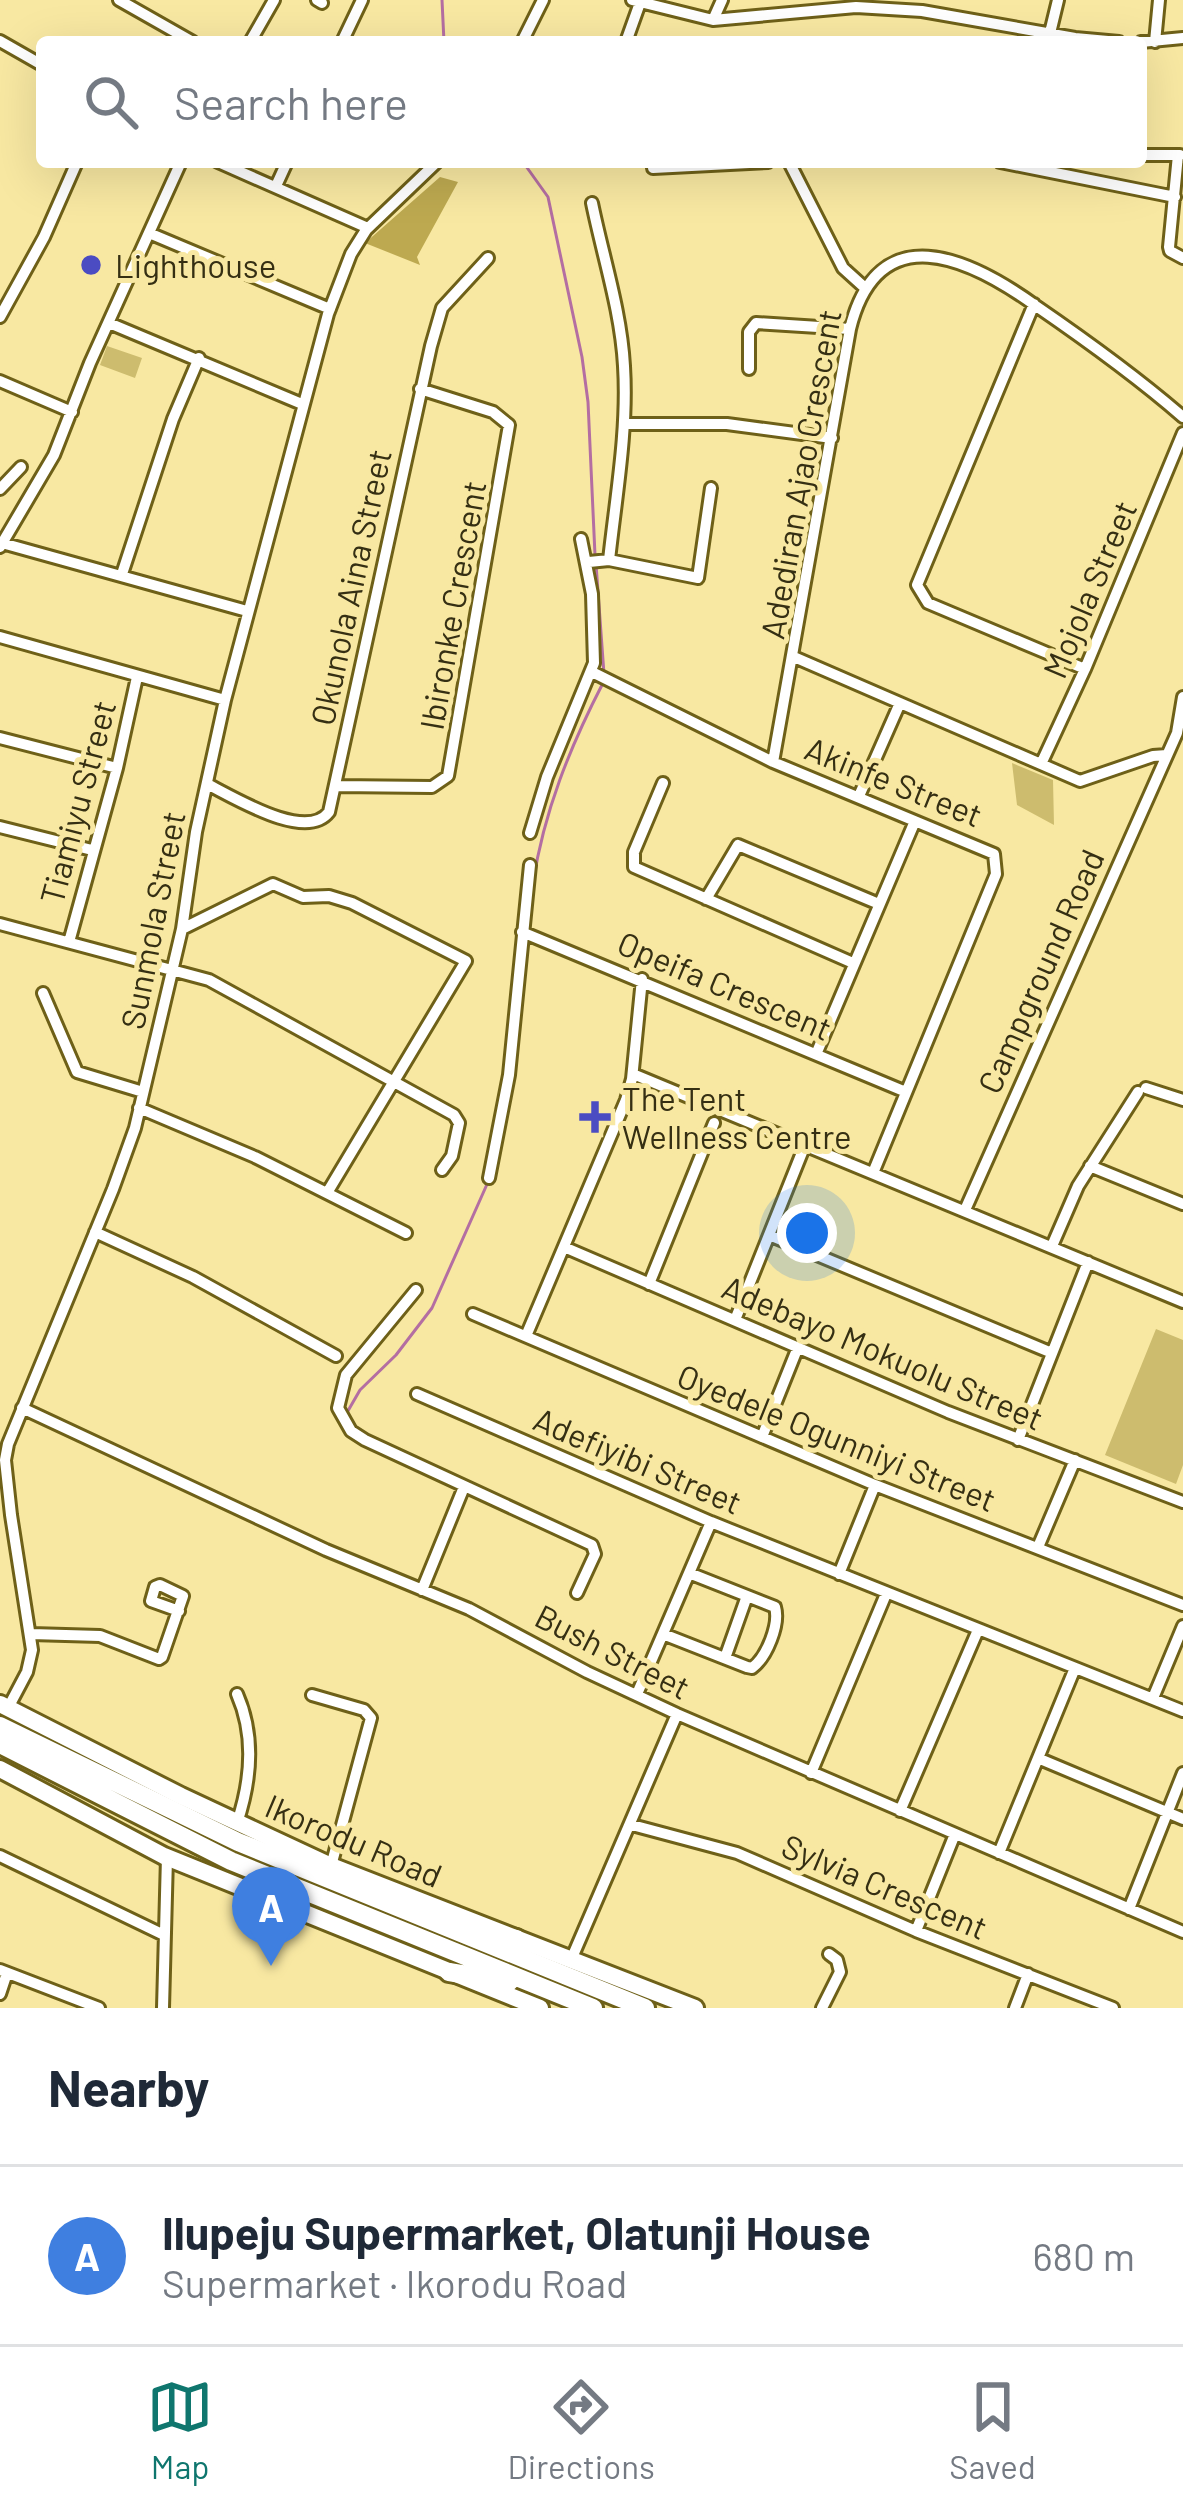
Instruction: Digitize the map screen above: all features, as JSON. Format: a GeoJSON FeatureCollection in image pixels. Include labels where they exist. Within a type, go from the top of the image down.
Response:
{"type":"FeatureCollection","features":[{"type":"Feature","properties":{"kind":"highway","name":"Ikorodu Road"},"geometry":{"type":"LineString","coordinates":[[2,1713],[238,1842],[645,2008]]}},
{"type":"Feature","properties":{"kind":"highway","name":"Ikorodu Road"},"geometry":{"type":"LineString","coordinates":[[0,1744],[231,1861],[593,2008]]}},
{"type":"Feature","properties":{"kind":"highway"},"geometry":{"type":"LineString","coordinates":[[451,1930],[516,1939]]}},
{"type":"Feature","properties":{"kind":"highway"},"geometry":{"type":"LineString","coordinates":[[449,1972],[540,1987]]}},
{"type":"Feature","properties":{"kind":"main road","name":"Ikorodu Road"},"geometry":{"type":"LineString","coordinates":[[2,1713],[331,1865],[695,2008]]}},
{"type":"Feature","properties":{"kind":"main road"},"geometry":{"type":"LineString","coordinates":[[0,1769],[167,1857],[449,1972],[508,2002],[540,2008]]}},
{"type":"Feature","properties":{"kind":"street"},"geometry":{"type":"LineString","coordinates":[[119,0],[182,36]]}},
{"type":"Feature","properties":{"kind":"street"},"geometry":{"type":"LineString","coordinates":[[141,13],[148,0]]}},
{"type":"Feature","properties":{"kind":"street"},"geometry":{"type":"LineString","coordinates":[[253,36],[274,0]]}},
{"type":"Feature","properties":{"kind":"street"},"geometry":{"type":"LineString","coordinates":[[345,36],[362,0]]}},
{"type":"Feature","properties":{"kind":"street"},"geometry":{"type":"LineString","coordinates":[[525,36],[543,0]]}},
{"type":"Feature","properties":{"kind":"street"},"geometry":{"type":"LineString","coordinates":[[713,20],[722,0]]}},
{"type":"Feature","properties":{"kind":"street"},"geometry":{"type":"LineString","coordinates":[[1050,33],[1058,0]]}},
{"type":"Feature","properties":{"kind":"street"},"geometry":{"type":"LineString","coordinates":[[1155,42],[1159,0]]}},
{"type":"Feature","properties":{"kind":"street"},"geometry":{"type":"LineString","coordinates":[[628,36],[638,1],[713,20],[857,4],[1073,36]]}},
{"type":"Feature","properties":{"kind":"street"},"geometry":{"type":"LineString","coordinates":[[1012,36],[1014,25]]}},
{"type":"Feature","properties":{"kind":"street"},"geometry":{"type":"LineString","coordinates":[[1147,42],[1183,38]]}},
{"type":"Feature","properties":{"kind":"street"},"geometry":{"type":"LineString","coordinates":[[0,41],[36,62]]}},
{"type":"Feature","properties":{"kind":"street"},"geometry":{"type":"LineString","coordinates":[[1147,155],[1180,154],[1169,247],[1183,258]]}},
{"type":"Feature","properties":{"kind":"street"},"geometry":{"type":"LineString","coordinates":[[0,317],[44,237],[74,168]]}},
{"type":"Feature","properties":{"kind":"street"},"geometry":{"type":"LineString","coordinates":[[178,168],[54,455],[1,545],[247,611]]}},
{"type":"Feature","properties":{"kind":"street"},"geometry":{"type":"LineString","coordinates":[[232,168],[368,228]]}},
{"type":"Feature","properties":{"kind":"street"},"geometry":{"type":"LineString","coordinates":[[276,186],[284,168]]}},
{"type":"Feature","properties":{"kind":"street","name":"Sunmola Street"},"geometry":{"type":"LineString","coordinates":[[2,1713],[32,1659],[5,1460],[127,1155],[182,929],[188,874],[225,700],[330,309],[351,254],[368,228],[431,168]]}},
{"type":"Feature","properties":{"kind":"street"},"geometry":{"type":"LineString","coordinates":[[792,168],[843,268],[864,287]]}},
{"type":"Feature","properties":{"kind":"street"},"geometry":{"type":"LineString","coordinates":[[1030,168],[1175,197]]}},
{"type":"Feature","properties":{"kind":"street"},"geometry":{"type":"LineString","coordinates":[[530,833],[548,777],[599,674],[597,561],[624,424],[622,340],[592,203]]}},
{"type":"Feature","properties":{"kind":"street"},"geometry":{"type":"LineString","coordinates":[[149,233],[330,309]]}},
{"type":"Feature","properties":{"kind":"street","name":"Adediran Ajao Crescent"},"geometry":{"type":"LineString","coordinates":[[773,762],[850,329],[864,287],[892,264],[927,256],[979,268],[1081,336],[1183,418]]}},
{"type":"Feature","properties":{"kind":"street","name":"Okunola Aina Street"},"geometry":{"type":"LineString","coordinates":[[336,786],[420,389],[442,308],[488,258]]}},
{"type":"Feature","properties":{"kind":"street"},"geometry":{"type":"LineString","coordinates":[[1034,304],[917,585],[928,603],[1085,669]]}},
{"type":"Feature","properties":{"kind":"street"},"geometry":{"type":"LineString","coordinates":[[109,323],[302,404]]}},
{"type":"Feature","properties":{"kind":"street"},"geometry":{"type":"LineString","coordinates":[[749,369],[749,332],[755,323],[850,329]]}},
{"type":"Feature","properties":{"kind":"street"},"geometry":{"type":"LineString","coordinates":[[122,574],[166,440],[200,358]]}},
{"type":"Feature","properties":{"kind":"street"},"geometry":{"type":"LineString","coordinates":[[0,381],[72,412]]}},
{"type":"Feature","properties":{"kind":"street","name":"Ibironke Crescent"},"geometry":{"type":"LineString","coordinates":[[336,786],[432,787],[448,776],[509,425],[493,412],[420,389]]}},
{"type":"Feature","properties":{"kind":"street"},"geometry":{"type":"LineString","coordinates":[[624,424],[727,424],[832,438]]}},
{"type":"Feature","properties":{"kind":"street","name":"Mojola Street"},"geometry":{"type":"LineString","coordinates":[[1041,764],[1183,433]]}},
{"type":"Feature","properties":{"kind":"street"},"geometry":{"type":"LineString","coordinates":[[0,489],[21,466]]}},
{"type":"Feature","properties":{"kind":"street"},"geometry":{"type":"LineString","coordinates":[[581,539],[597,561],[698,578],[711,488]]}},
{"type":"Feature","properties":{"kind":"street"},"geometry":{"type":"LineString","coordinates":[[0,637],[225,700]]}},
{"type":"Feature","properties":{"kind":"street"},"geometry":{"type":"LineString","coordinates":[[794,658],[1080,781],[1167,755],[1177,733],[1183,698]]}},
{"type":"Feature","properties":{"kind":"street","name":"Akinfe Street"},"geometry":{"type":"LineString","coordinates":[[599,674],[773,762],[994,854],[998,866],[873,1173]]}},
{"type":"Feature","properties":{"kind":"street","name":"Tiamiyu Street"},"geometry":{"type":"LineString","coordinates":[[69,942],[137,677]]}},
{"type":"Feature","properties":{"kind":"street"},"geometry":{"type":"LineString","coordinates":[[859,796],[900,704]]}},
{"type":"Feature","properties":{"kind":"street"},"geometry":{"type":"LineString","coordinates":[[0,738],[117,768]]}},
{"type":"Feature","properties":{"kind":"street","name":"Campground Road"},"geometry":{"type":"LineString","coordinates":[[965,1210],[1167,755]]}},
{"type":"Feature","properties":{"kind":"street"},"geometry":{"type":"LineString","coordinates":[[663,783],[634,852],[634,867],[853,963]]}},
{"type":"Feature","properties":{"kind":"street"},"geometry":{"type":"LineString","coordinates":[[207,784],[265,812],[308,825],[326,818],[336,786]]}},
{"type":"Feature","properties":{"kind":"street"},"geometry":{"type":"LineString","coordinates":[[817,1052],[915,821]]}},
{"type":"Feature","properties":{"kind":"street"},"geometry":{"type":"LineString","coordinates":[[0,827],[92,850]]}},
{"type":"Feature","properties":{"kind":"street"},"geometry":{"type":"LineString","coordinates":[[706,899],[738,845],[879,904]]}},
{"type":"Feature","properties":{"kind":"street"},"geometry":{"type":"LineString","coordinates":[[488,1178],[509,1075],[530,865]]}},
{"type":"Feature","properties":{"kind":"street"},"geometry":{"type":"LineString","coordinates":[[182,929],[272,884],[303,896],[329,896],[352,903],[467,964],[327,1193]]}},
{"type":"Feature","properties":{"kind":"street"},"geometry":{"type":"LineString","coordinates":[[0,924],[208,980],[395,1080],[454,1115],[459,1123],[456,1144],[442,1170]]}},
{"type":"Feature","properties":{"kind":"street","name":"Opeifa Crescent"},"geometry":{"type":"LineString","coordinates":[[526,933],[906,1092]]}},
{"type":"Feature","properties":{"kind":"street"},"geometry":{"type":"LineString","coordinates":[[526,1336],[633,1074],[642,980]]}},
{"type":"Feature","properties":{"kind":"street"},"geometry":{"type":"LineString","coordinates":[[43,994],[77,1072],[143,1092]]}},
{"type":"Feature","properties":{"kind":"street"},"geometry":{"type":"LineString","coordinates":[[633,1074],[1183,1302]]}},
{"type":"Feature","properties":{"kind":"street"},"geometry":{"type":"LineString","coordinates":[[1052,1246],[1078,1186],[1142,1090],[1183,1100]]}},
{"type":"Feature","properties":{"kind":"street"},"geometry":{"type":"LineString","coordinates":[[139,1108],[219,1140],[406,1233]]}},
{"type":"Feature","properties":{"kind":"street"},"geometry":{"type":"LineString","coordinates":[[649,1284],[714,1123]]}},
{"type":"Feature","properties":{"kind":"street"},"geometry":{"type":"LineString","coordinates":[[735,1320],[805,1144]]}},
{"type":"Feature","properties":{"kind":"street"},"geometry":{"type":"LineString","coordinates":[[1090,1166],[1183,1204]]}},
{"type":"Feature","properties":{"kind":"street"},"geometry":{"type":"LineString","coordinates":[[95,1232],[193,1276],[336,1355]]}},
{"type":"Feature","properties":{"kind":"street"},"geometry":{"type":"LineString","coordinates":[[769,1235],[1052,1353]]}},
{"type":"Feature","properties":{"kind":"street","name":"Adebayo Mokuolu Street"},"geometry":{"type":"LineString","coordinates":[[565,1247],[1018,1439],[1183,1502]]}},
{"type":"Feature","properties":{"kind":"street"},"geometry":{"type":"LineString","coordinates":[[1018,1439],[1088,1262]]}},
{"type":"Feature","properties":{"kind":"street"},"geometry":{"type":"LineString","coordinates":[[416,1290],[346,1376],[338,1408],[351,1431],[592,1546],[596,1554],[577,1593]]}},
{"type":"Feature","properties":{"kind":"street","name":"Oyedele Ogunniyi Street"},"geometry":{"type":"LineString","coordinates":[[472,1314],[874,1485],[1183,1605]]}},
{"type":"Feature","properties":{"kind":"street"},"geometry":{"type":"LineString","coordinates":[[762,1436],[798,1347]]}},
{"type":"Feature","properties":{"kind":"street","name":"Adefiyibi Street"},"geometry":{"type":"LineString","coordinates":[[417,1394],[711,1522],[1183,1711]]}},
{"type":"Feature","properties":{"kind":"street","name":"Bush Street"},"geometry":{"type":"LineString","coordinates":[[22,1408],[326,1550],[490,1619],[677,1714],[1183,1932]]}},
{"type":"Feature","properties":{"kind":"street"},"geometry":{"type":"LineString","coordinates":[[1038,1547],[1075,1460]]}},
{"type":"Feature","properties":{"kind":"street"},"geometry":{"type":"LineString","coordinates":[[839,1574],[874,1485]]}},
{"type":"Feature","properties":{"kind":"street"},"geometry":{"type":"LineString","coordinates":[[422,1590],[464,1486]]}},
{"type":"Feature","properties":{"kind":"street"},"geometry":{"type":"LineString","coordinates":[[637,1694],[711,1522]]}},
{"type":"Feature","properties":{"kind":"street"},"geometry":{"type":"LineString","coordinates":[[663,1634],[752,1668],[762,1660],[777,1612],[689,1573]]}},
{"type":"Feature","properties":{"kind":"street"},"geometry":{"type":"LineString","coordinates":[[812,1773],[886,1594]]}},
{"type":"Feature","properties":{"kind":"street"},"geometry":{"type":"LineString","coordinates":[[724,1658],[747,1596]]}},
{"type":"Feature","properties":{"kind":"street"},"geometry":{"type":"LineString","coordinates":[[31,1634],[100,1636],[159,1659],[178,1611]]}},
{"type":"Feature","properties":{"kind":"street"},"geometry":{"type":"LineString","coordinates":[[1153,1698],[1183,1626]]}},
{"type":"Feature","properties":{"kind":"street"},"geometry":{"type":"LineString","coordinates":[[900,1811],[977,1630]]}},
{"type":"Feature","properties":{"kind":"street"},"geometry":{"type":"LineString","coordinates":[[999,1853],[1075,1668]]}},
{"type":"Feature","properties":{"kind":"street"},"geometry":{"type":"LineString","coordinates":[[237,1694],[249,1748],[237,1822]]}},
{"type":"Feature","properties":{"kind":"street"},"geometry":{"type":"LineString","coordinates":[[313,1695],[364,1710],[371,1718],[331,1865]]}},
{"type":"Feature","properties":{"kind":"street"},"geometry":{"type":"LineString","coordinates":[[571,1960],[677,1714]]}},
{"type":"Feature","properties":{"kind":"street"},"geometry":{"type":"LineString","coordinates":[[1040,1759],[1183,1819]]}},
{"type":"Feature","properties":{"kind":"street"},"geometry":{"type":"LineString","coordinates":[[1129,1910],[1183,1774]]}},
{"type":"Feature","properties":{"kind":"street","name":"Sylvia Crescent"},"geometry":{"type":"LineString","coordinates":[[632,1825],[737,1854],[1113,2008]]}},
{"type":"Feature","properties":{"kind":"street"},"geometry":{"type":"LineString","coordinates":[[916,1931],[955,1834]]}},
{"type":"Feature","properties":{"kind":"street"},"geometry":{"type":"LineString","coordinates":[[0,1856],[164,1935]]}},
{"type":"Feature","properties":{"kind":"street"},"geometry":{"type":"LineString","coordinates":[[163,2008],[167,1857]]}},
{"type":"Feature","properties":{"kind":"street"},"geometry":{"type":"LineString","coordinates":[[822,2008],[840,1972],[837,1960],[829,1954]]}},
{"type":"Feature","properties":{"kind":"street"},"geometry":{"type":"LineString","coordinates":[[0,1994],[4,1972],[99,2008]]}},
{"type":"Feature","properties":{"kind":"street"},"geometry":{"type":"LineString","coordinates":[[1015,2008],[1028,1974]]}},
{"type":"Feature","properties":{"kind":"shaded area"},"geometry":{"type":"Polygon","coordinates":[[[440,177],[458,182],[417,257],[420,265],[365,243],[440,177]]]}},
{"type":"Feature","properties":{"kind":"shaded area"},"geometry":{"type":"Polygon","coordinates":[[[107,346],[142,358],[135,378],[100,365],[107,346]]]}},
{"type":"Feature","properties":{"kind":"shaded area"},"geometry":{"type":"Polygon","coordinates":[[[1012,763],[1053,780],[1054,825],[1017,805],[1012,763]]]}},
{"type":"Feature","properties":{"kind":"shaded area"},"geometry":{"type":"Polygon","coordinates":[[[1156,1329],[1183,1340],[1183,1465],[1176,1484],[1105,1455],[1156,1329]]]}},
{"type":"Feature","properties":{"kind":"waterway"},"geometry":{"type":"LineString","coordinates":[[442,0],[444,36]]}},
{"type":"Feature","properties":{"kind":"waterway"},"geometry":{"type":"LineString","coordinates":[[527,168],[548,197],[582,357],[595,555]]}},
{"type":"Feature","properties":{"kind":"waterway"},"geometry":{"type":"LineString","coordinates":[[596,564],[604,674]]}},
{"type":"Feature","properties":{"kind":"waterway"},"geometry":{"type":"LineString","coordinates":[[533,883],[560,780],[603,683]]}},
{"type":"Feature","properties":{"kind":"waterway"},"geometry":{"type":"LineString","coordinates":[[345,1416],[360,1390],[396,1355],[432,1308],[488,1182]]}},
{"type":"Feature","properties":{"kind":"place","name":"Lighthouse"},"geometry":{"type":"Point","coordinates":[91,265]}},
{"type":"Feature","properties":{"kind":"place","name":"The Tent Wellness Centre"},"geometry":{"type":"Point","coordinates":[595,1117]}},
{"type":"Feature","properties":{"kind":"place","name":"Ilupeju Supermarket, Olatunji House"},"geometry":{"type":"Point","coordinates":[271,1966]}}]}
